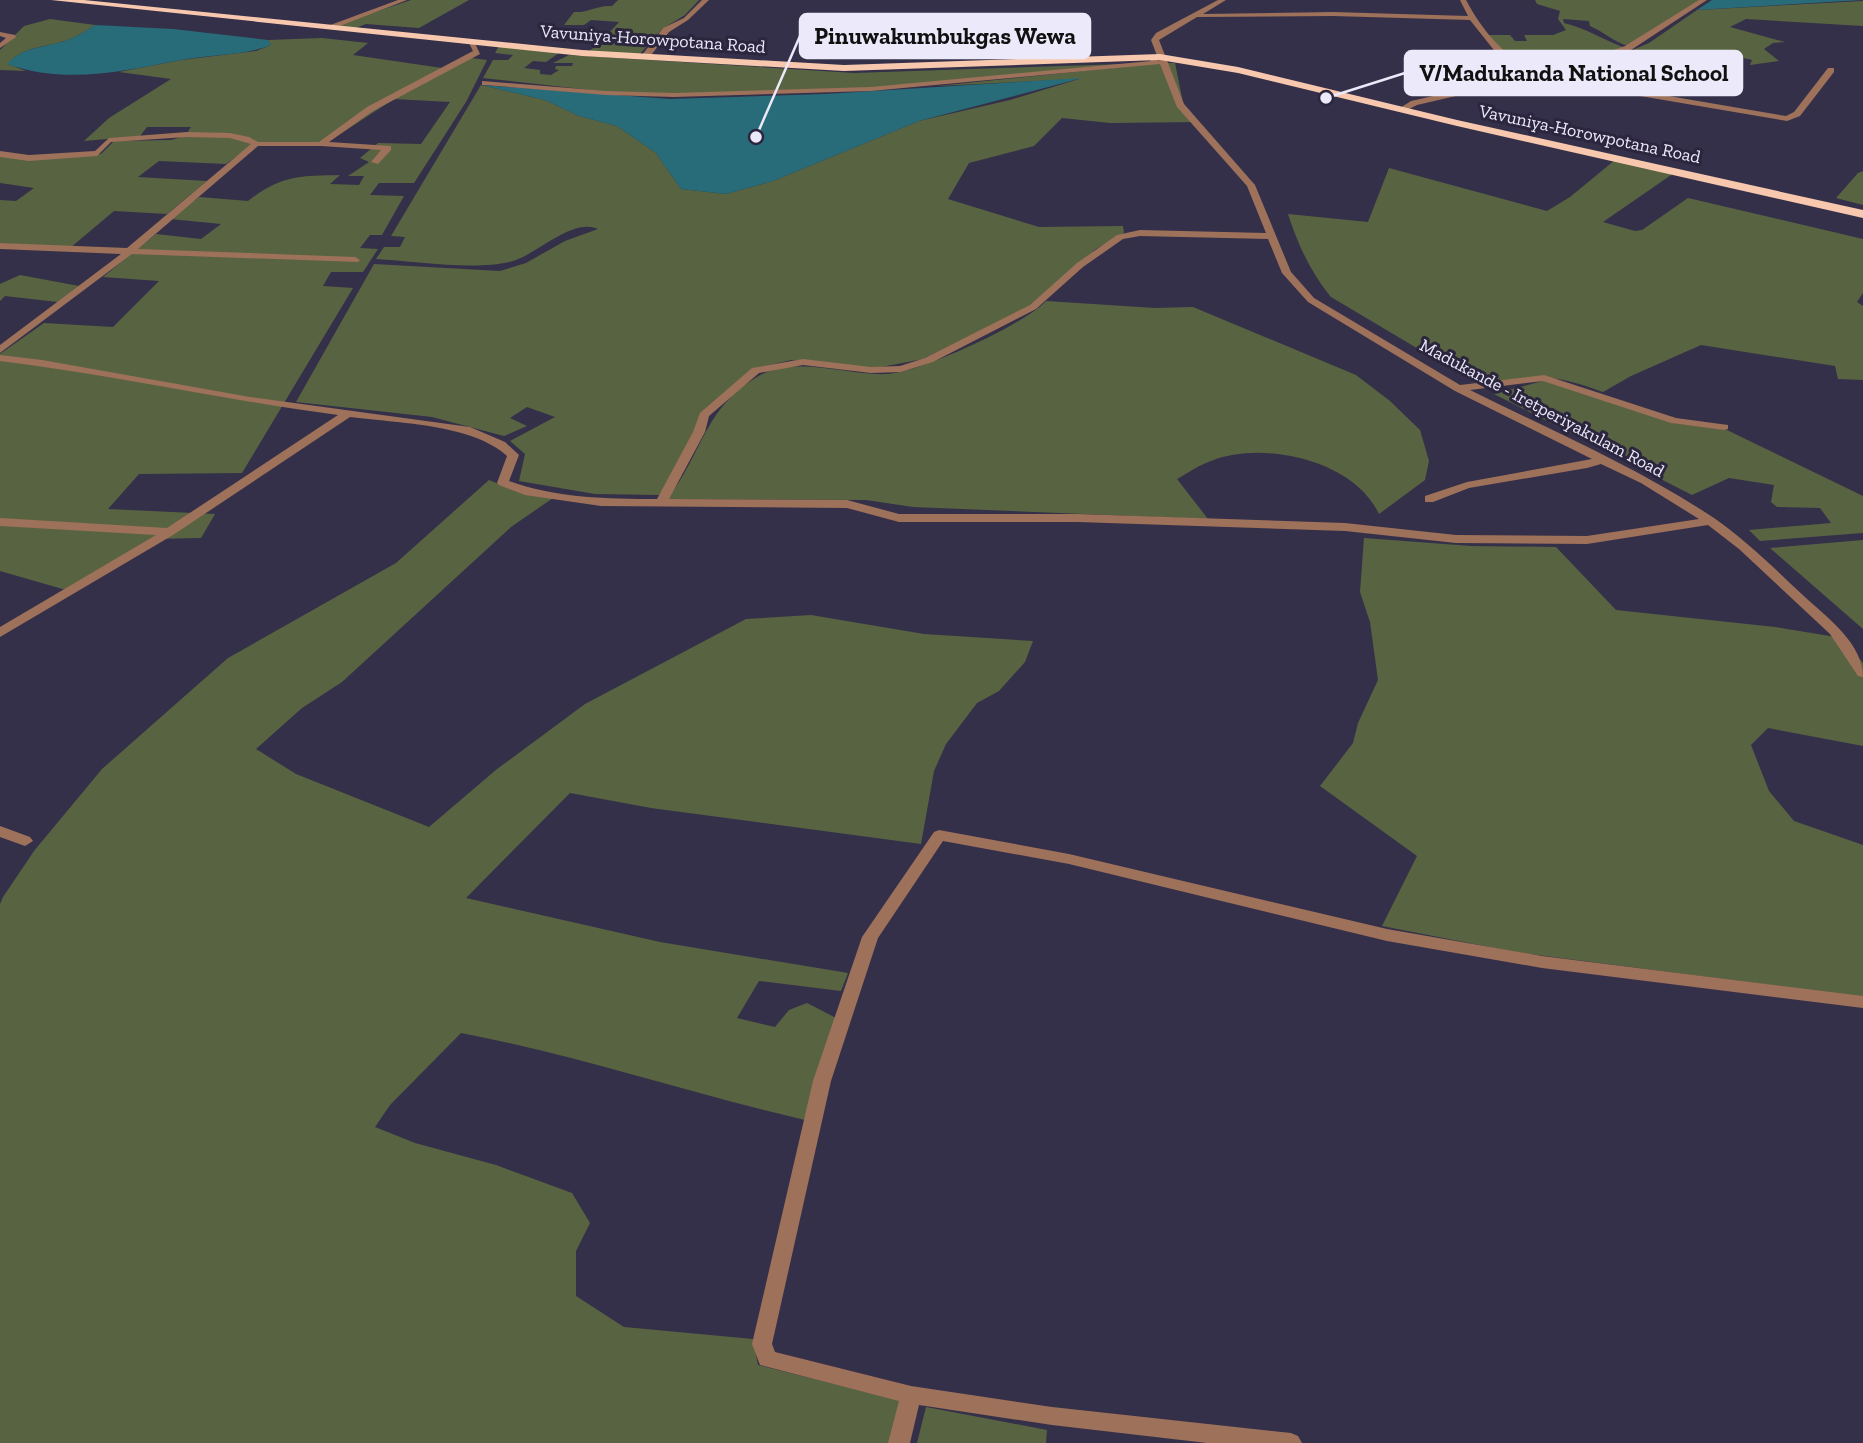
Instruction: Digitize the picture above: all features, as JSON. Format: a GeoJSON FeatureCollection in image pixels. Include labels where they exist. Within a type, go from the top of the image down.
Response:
{"type":"FeatureCollection","features":[{"type":"Feature","properties":{"kind":"highway","name":"Vavuniya-Horowpotana Road"},"geometry":{"type":"LineString","coordinates":[[56,0],[471,43],[645,57],[896,68],[1155,57],[1238,70],[1863,214]]}},
{"type":"Feature","properties":{"kind":"street"},"geometry":{"type":"LineString","coordinates":[[329,27],[404,0]]}},
{"type":"Feature","properties":{"kind":"street"},"geometry":{"type":"LineString","coordinates":[[645,57],[666,30],[686,19],[706,0]]}},
{"type":"Feature","properties":{"kind":"street"},"geometry":{"type":"LineString","coordinates":[[485,83],[606,93],[674,95],[858,90],[1157,63],[1155,40],[1159,35],[1199,16],[1223,0]]}},
{"type":"Feature","properties":{"kind":"street"},"geometry":{"type":"LineString","coordinates":[[1464,0],[1489,45],[1509,62],[1533,75],[1787,119],[1797,114],[1831,70]]}},
{"type":"Feature","properties":{"kind":"street"},"geometry":{"type":"LineString","coordinates":[[1403,110],[1414,103],[1579,65],[1628,48],[1704,0]]}},
{"type":"Feature","properties":{"kind":"street"},"geometry":{"type":"LineString","coordinates":[[1199,16],[1333,14],[1472,18]]}},
{"type":"Feature","properties":{"kind":"street"},"geometry":{"type":"LineString","coordinates":[[0,34],[12,37],[0,46]]}},
{"type":"Feature","properties":{"kind":"street"},"geometry":{"type":"LineString","coordinates":[[321,144],[370,109],[477,52],[471,43]]}},
{"type":"Feature","properties":{"kind":"street","name":"Madukande - Iretperiyakulam Road"},"geometry":{"type":"LineString","coordinates":[[1155,57],[1169,71],[1180,105],[1251,185],[1287,273],[1311,300],[1459,389],[1604,459],[1710,521],[1743,546],[1835,631],[1863,673]]}},
{"type":"Feature","properties":{"kind":"street"},"geometry":{"type":"LineString","coordinates":[[0,154],[29,158],[97,153],[110,139],[171,138],[182,134],[246,136],[256,144],[388,148],[375,162]]}},
{"type":"Feature","properties":{"kind":"street"},"geometry":{"type":"LineString","coordinates":[[0,350],[126,254],[256,144]]}},
{"type":"Feature","properties":{"kind":"street"},"geometry":{"type":"LineString","coordinates":[[660,503],[699,432],[704,415],[756,370],[803,362],[871,370],[901,369],[929,360],[1033,307],[1080,265],[1120,237],[1140,233],[1271,236]]}},
{"type":"Feature","properties":{"kind":"street"},"geometry":{"type":"LineString","coordinates":[[0,246],[126,254],[355,260]]}},
{"type":"Feature","properties":{"kind":"street"},"geometry":{"type":"LineString","coordinates":[[0,358],[347,414],[470,430],[501,444],[513,455],[503,483],[525,491],[601,502],[848,505],[898,518],[1078,518],[1345,527],[1456,539],[1587,540],[1710,521]]}},
{"type":"Feature","properties":{"kind":"street"},"geometry":{"type":"LineString","coordinates":[[1459,389],[1544,378],[1675,421],[1724,427]]}},
{"type":"Feature","properties":{"kind":"street"},"geometry":{"type":"LineString","coordinates":[[0,633],[169,532],[347,414]]}},
{"type":"Feature","properties":{"kind":"street"},"geometry":{"type":"LineString","coordinates":[[1429,499],[1467,485],[1604,459]]}},
{"type":"Feature","properties":{"kind":"street"},"geometry":{"type":"LineString","coordinates":[[0,522],[169,532]]}},
{"type":"Feature","properties":{"kind":"street"},"geometry":{"type":"LineString","coordinates":[[0,831],[25,841]]}},
{"type":"Feature","properties":{"kind":"street"},"geometry":{"type":"LineString","coordinates":[[1291,1443],[1052,1416],[911,1395],[767,1359],[762,1344],[822,1081],[870,937],[939,835],[1069,859],[1413,940],[1542,962],[1863,1002]]}},
{"type":"Feature","properties":{"kind":"street"},"geometry":{"type":"LineString","coordinates":[[899,1443],[911,1395]]}},
{"type":"Feature","properties":{"kind":"shaded area"},"geometry":{"type":"Polygon","coordinates":[[[411,0],[469,0],[419,28],[366,24],[353,29],[334,26],[411,0]]]}},
{"type":"Feature","properties":{"kind":"shaded area"},"geometry":{"type":"Polygon","coordinates":[[[618,0],[699,0],[685,15],[662,29],[639,55],[588,52],[597,45],[612,45],[617,40],[631,37],[608,34],[619,22],[591,20],[584,25],[564,25],[574,12],[612,6],[618,0]]]}},
{"type":"Feature","properties":{"kind":"shaded area"},"geometry":{"type":"Polygon","coordinates":[[[1535,0],[1701,0],[1628,46],[1590,26],[1589,21],[1563,19],[1564,23],[1625,48],[1548,70],[1533,62],[1547,61],[1541,55],[1518,59],[1542,72],[1533,74],[1508,59],[1486,35],[1510,35],[1515,41],[1527,41],[1524,35],[1553,35],[1566,30],[1558,19],[1560,11],[1537,4],[1535,0]]]}},
{"type":"Feature","properties":{"kind":"shaded area"},"geometry":{"type":"Polygon","coordinates":[[[1712,0],[1863,0],[1697,10],[1712,0]]]}},
{"type":"Feature","properties":{"kind":"shaded area"},"geometry":{"type":"Polygon","coordinates":[[[1863,1],[1863,26],[1746,19],[1730,27],[1785,42],[1773,43],[1764,49],[1779,61],[1750,65],[1752,60],[1739,57],[1727,62],[1698,65],[1623,54],[1649,43],[1697,10],[1863,1]]]}},
{"type":"Feature","properties":{"kind":"shaded area"},"geometry":{"type":"Polygon","coordinates":[[[50,19],[95,25],[73,38],[22,53],[8,64],[26,71],[0,70],[0,50],[24,26],[50,19]]]}},
{"type":"Feature","properties":{"kind":"shaded area"},"geometry":{"type":"Polygon","coordinates":[[[95,25],[173,29],[268,40],[271,45],[238,53],[94,74],[51,74],[7,64],[21,53],[73,38],[95,25]]]}},
{"type":"Feature","properties":{"kind":"shaded area"},"geometry":{"type":"Polygon","coordinates":[[[322,38],[368,43],[353,55],[442,68],[471,58],[487,60],[466,102],[414,183],[379,183],[370,195],[404,196],[382,235],[370,235],[360,248],[378,249],[363,272],[331,272],[323,286],[353,288],[242,473],[139,474],[108,509],[215,514],[201,538],[153,539],[66,590],[0,571],[0,354],[44,323],[113,327],[159,281],[103,277],[156,234],[201,239],[221,224],[170,219],[199,197],[248,201],[281,182],[313,176],[340,175],[330,184],[359,185],[364,176],[348,176],[369,162],[360,158],[378,143],[421,144],[450,102],[394,99],[328,142],[256,142],[226,164],[159,161],[138,177],[207,181],[167,214],[114,211],[70,248],[0,243],[0,200],[16,201],[34,188],[0,183],[0,157],[101,154],[114,141],[171,140],[185,136],[191,127],[147,127],[140,136],[84,141],[109,118],[171,79],[119,72],[181,60],[256,51],[271,45],[268,40],[322,38]]]}},
{"type":"Feature","properties":{"kind":"shaded area"},"geometry":{"type":"Polygon","coordinates":[[[499,46],[559,53],[546,62],[533,61],[524,68],[551,75],[559,70],[555,69],[556,66],[572,66],[573,63],[553,63],[569,55],[854,73],[1155,63],[871,88],[675,94],[608,92],[483,78],[493,60],[508,60],[513,55],[495,53],[499,46]]]}},
{"type":"Feature","properties":{"kind":"shaded area"},"geometry":{"type":"Polygon","coordinates":[[[1175,63],[1183,103],[1199,122],[1110,123],[1062,118],[1034,146],[969,163],[948,199],[1039,227],[1123,226],[1124,233],[1096,249],[1031,306],[923,359],[876,368],[791,360],[752,369],[702,412],[677,470],[659,495],[595,494],[519,481],[525,454],[510,441],[555,417],[527,407],[510,418],[527,426],[504,436],[432,417],[296,402],[374,264],[500,271],[526,263],[565,241],[598,229],[578,228],[556,237],[525,256],[501,263],[448,265],[376,259],[384,247],[400,247],[405,237],[391,236],[481,85],[545,100],[579,116],[617,126],[656,153],[681,189],[726,194],[773,181],[919,121],[1010,100],[1079,79],[937,86],[1175,63]]]}},
{"type":"Feature","properties":{"kind":"shaded area"},"geometry":{"type":"Polygon","coordinates":[[[1082,78],[919,121],[773,181],[726,194],[681,189],[656,153],[617,126],[579,116],[545,100],[481,85],[670,99],[825,94],[1082,78]]]}},
{"type":"Feature","properties":{"kind":"shaded area"},"geometry":{"type":"Polygon","coordinates":[[[1615,160],[1674,173],[1603,222],[1635,231],[1642,230],[1688,198],[1863,239],[1863,293],[1857,302],[1863,306],[1863,380],[1838,379],[1835,366],[1701,345],[1631,376],[1603,392],[1569,381],[1544,378],[1484,388],[1331,297],[1306,258],[1288,214],[1368,222],[1389,168],[1547,211],[1570,197],[1615,160]]]}},
{"type":"Feature","properties":{"kind":"shaded area"},"geometry":{"type":"Polygon","coordinates":[[[1863,171],[1863,205],[1836,198],[1858,173],[1863,171]]]}},
{"type":"Feature","properties":{"kind":"shaded area"},"geometry":{"type":"Polygon","coordinates":[[[20,275],[79,286],[58,302],[5,296],[0,301],[0,284],[20,275]]]}},
{"type":"Feature","properties":{"kind":"shaded area"},"geometry":{"type":"Polygon","coordinates":[[[1046,301],[1155,308],[1193,307],[1356,375],[1390,401],[1420,430],[1429,461],[1425,480],[1379,514],[1367,495],[1350,480],[1329,468],[1280,454],[1232,455],[1207,463],[1177,479],[1208,519],[913,507],[866,500],[667,499],[725,403],[757,377],[772,370],[804,366],[872,374],[903,371],[947,356],[995,334],[1035,311],[1046,301]]]}},
{"type":"Feature","properties":{"kind":"shaded area"},"geometry":{"type":"Polygon","coordinates":[[[1546,380],[1673,423],[1727,430],[1863,496],[1863,533],[1760,541],[1749,530],[1831,523],[1820,508],[1777,507],[1771,502],[1774,485],[1729,478],[1692,495],[1494,394],[1546,380]]]}},
{"type":"Feature","properties":{"kind":"shaded area"},"geometry":{"type":"Polygon","coordinates":[[[489,480],[514,490],[553,498],[511,527],[342,682],[302,708],[256,749],[296,774],[429,827],[497,769],[585,704],[746,619],[811,615],[924,634],[1033,641],[1025,662],[999,691],[977,703],[946,744],[934,771],[921,844],[651,808],[570,793],[466,898],[660,942],[848,973],[841,991],[759,981],[737,1018],[775,1027],[789,1010],[807,1003],[838,1019],[805,1120],[547,1052],[461,1033],[390,1105],[375,1127],[415,1143],[496,1165],[572,1193],[590,1223],[576,1251],[576,1296],[624,1327],[753,1339],[758,1365],[902,1401],[891,1443],[0,1443],[0,904],[3,897],[34,851],[102,769],[228,658],[396,563],[489,480]]]}},
{"type":"Feature","properties":{"kind":"shaded area"},"geometry":{"type":"Polygon","coordinates":[[[1364,538],[1471,546],[1556,547],[1616,610],[1775,627],[1842,638],[1863,663],[1863,746],[1768,728],[1751,745],[1769,791],[1794,821],[1863,845],[1863,997],[1515,952],[1382,926],[1417,856],[1320,786],[1353,743],[1358,723],[1378,680],[1370,622],[1360,592],[1364,538]]]}},
{"type":"Feature","properties":{"kind":"shaded area"},"geometry":{"type":"Polygon","coordinates":[[[1863,540],[1863,629],[1770,548],[1863,540]]]}},
{"type":"Feature","properties":{"kind":"shaded area"},"geometry":{"type":"Polygon","coordinates":[[[926,1407],[1047,1430],[1046,1443],[917,1443],[926,1407]]]}},
{"type":"Feature","properties":{"kind":"place","name":"V/Madukanda National School"},"geometry":{"type":"Point","coordinates":[1326,98]}},
{"type":"Feature","properties":{"kind":"place","name":"Pinuwakumbukgas Wewa"},"geometry":{"type":"Point","coordinates":[756,137]}}]}
